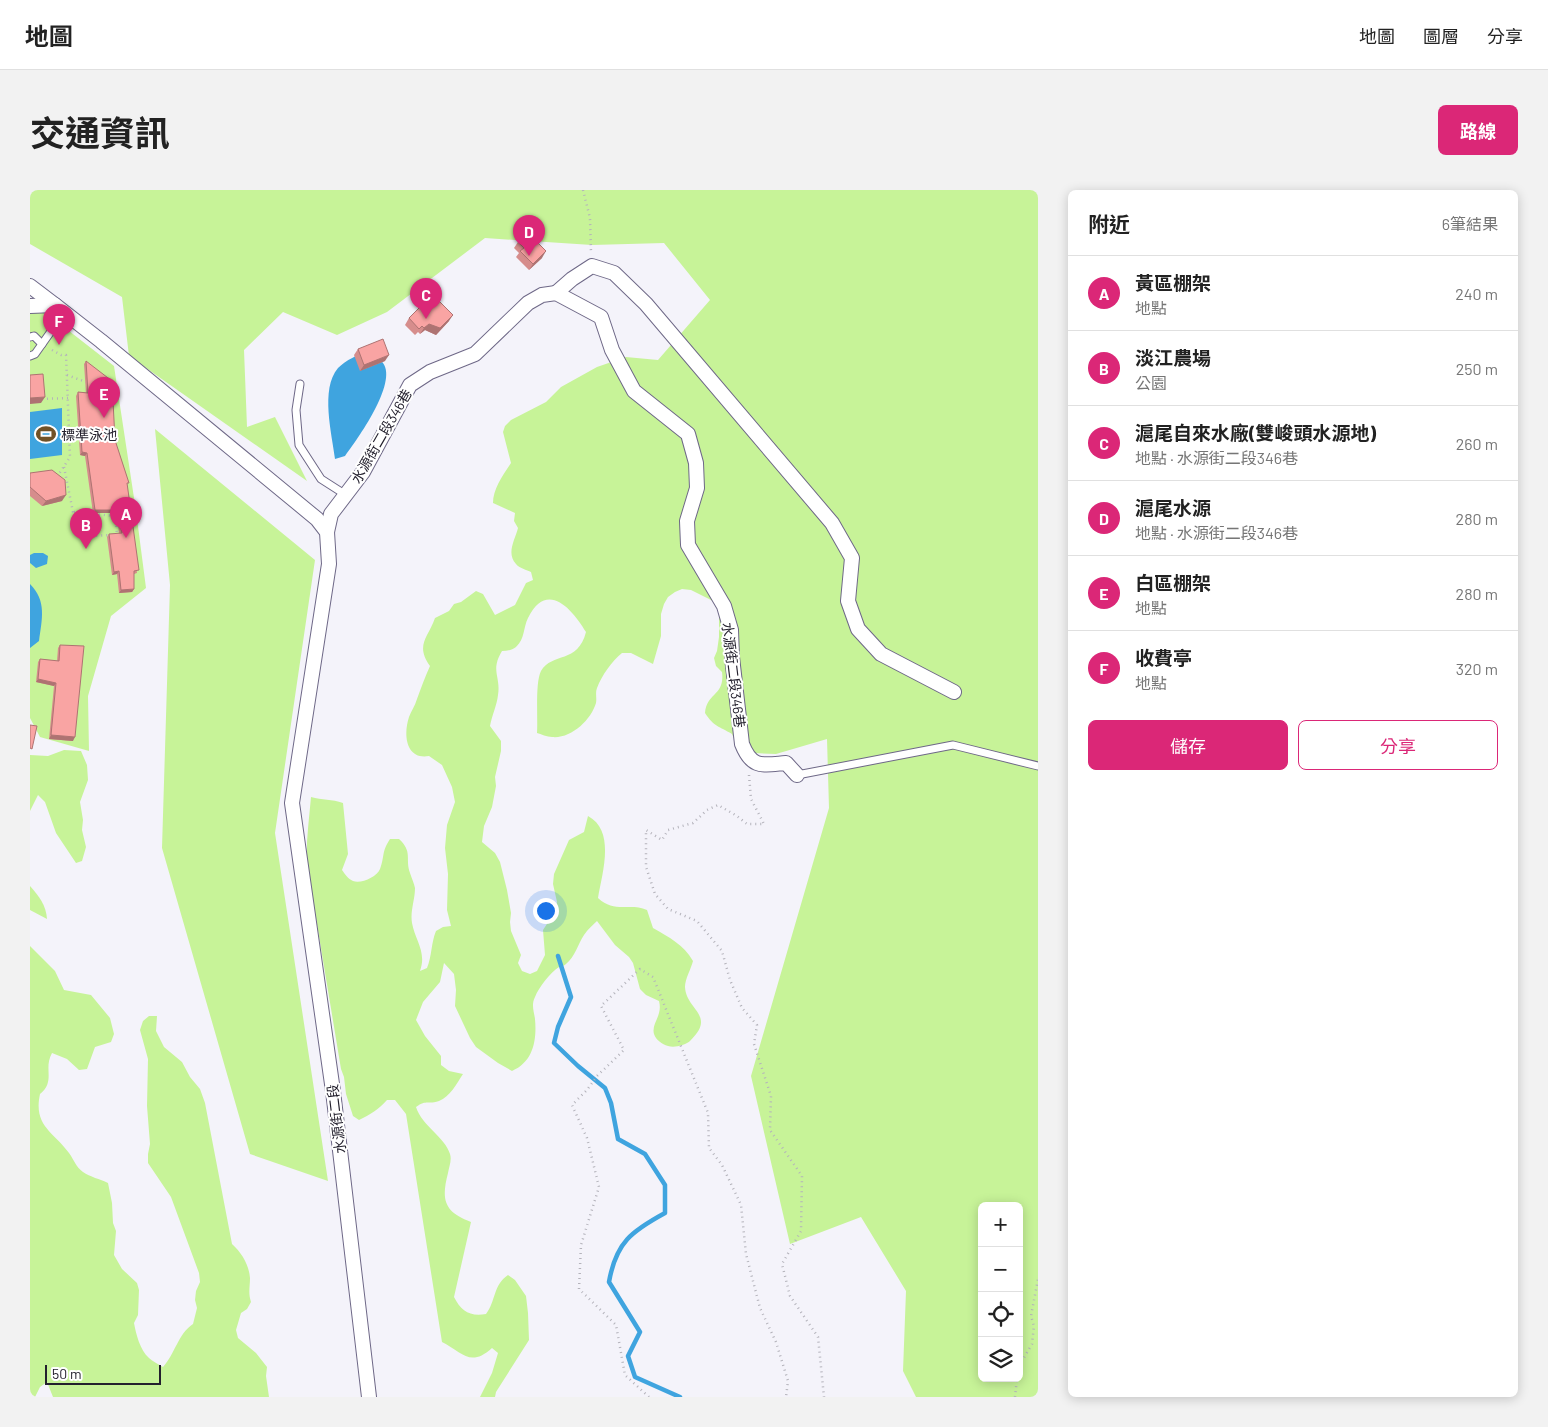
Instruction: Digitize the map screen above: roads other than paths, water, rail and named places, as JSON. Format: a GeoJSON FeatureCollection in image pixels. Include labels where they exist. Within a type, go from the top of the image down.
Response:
{"type":"FeatureCollection","features":[{"type":"Feature","properties":{"kind":"street"},"geometry":{"type":"LineString","coordinates":[[556,293],[572,279],[592,266],[614,274],[646,304],[832,523],[852,558],[848,601],[858,629],[881,654],[954,692]]}},
{"type":"Feature","properties":{"kind":"street"},"geometry":{"type":"LineString","coordinates":[[30,286],[101,341],[317,519],[326,532]]}},
{"type":"Feature","properties":{"kind":"street","name":"水源街二段346巷"},"geometry":{"type":"LineString","coordinates":[[326,532],[331,514],[363,472],[410,385],[430,372],[475,354],[528,302],[542,295],[556,293],[601,317],[612,350],[634,391],[688,434],[696,463],[697,488],[687,521],[688,545],[724,606],[731,630],[742,744],[748,757],[758,764],[786,763],[797,775]]}},
{"type":"Feature","properties":{"kind":"street"},"geometry":{"type":"LineString","coordinates":[[30,306],[59,309]]}},
{"type":"Feature","properties":{"kind":"street","name":"水源街二段"},"geometry":{"type":"LineString","coordinates":[[326,532],[329,564],[292,803],[332,1091],[369,1397]]}},
{"type":"Feature","properties":{"kind":"lane"},"geometry":{"type":"LineString","coordinates":[[30,356],[35,354],[42,344],[59,309]]}},
{"type":"Feature","properties":{"kind":"lane"},"geometry":{"type":"LineString","coordinates":[[30,337],[34,336],[42,344]]}},
{"type":"Feature","properties":{"kind":"lane"},"geometry":{"type":"LineString","coordinates":[[300,384],[296,410],[299,445],[321,478],[346,495]]}},
{"type":"Feature","properties":{"kind":"lane"},"geometry":{"type":"LineString","coordinates":[[797,775],[953,745],[1038,766]]}},
{"type":"Feature","properties":{"kind":"water"},"geometry":{"type":"Polygon","coordinates":[[[368,350],[383,363],[386,372],[385,384],[374,411],[358,438],[345,456],[335,459],[328,399],[333,377],[341,365],[368,350]]]}},
{"type":"Feature","properties":{"kind":"water","name":"標準泳池"},"geometry":{"type":"Polygon","coordinates":[[[62,408],[62,455],[30,459],[30,412],[62,408]]]}},
{"type":"Feature","properties":{"kind":"water"},"geometry":{"type":"Polygon","coordinates":[[[43,553],[48,556],[47,564],[36,568],[30,563],[30,555],[43,553]]]}},
{"type":"Feature","properties":{"kind":"water"},"geometry":{"type":"Polygon","coordinates":[[[30,584],[39,597],[42,611],[39,641],[30,648],[30,584]]]}},
{"type":"Feature","properties":{"kind":"waterway"},"geometry":{"type":"LineString","coordinates":[[558,956],[571,997],[558,1027],[554,1043],[605,1088],[611,1103],[618,1139],[645,1154],[665,1185],[665,1213],[643,1226],[627,1239],[616,1257],[609,1282],[640,1332],[628,1356],[635,1377],[680,1397]]}},
{"type":"Feature","properties":{"kind":"place","name":"滬尾水源"},"geometry":{"type":"Point","coordinates":[529,256]}},
{"type":"Feature","properties":{"kind":"place","name":"滬尾自來水廠(雙峻頭水源地)"},"geometry":{"type":"Point","coordinates":[426,319]}},
{"type":"Feature","properties":{"kind":"place","name":"收費亭"},"geometry":{"type":"Point","coordinates":[59,345]}},
{"type":"Feature","properties":{"kind":"place","name":"白區棚架"},"geometry":{"type":"Point","coordinates":[104,418]}},
{"type":"Feature","properties":{"kind":"place","name":"標準泳池"},"geometry":{"type":"Point","coordinates":[46,434]}},
{"type":"Feature","properties":{"kind":"place","name":"黃區棚架"},"geometry":{"type":"Point","coordinates":[126,538]}},
{"type":"Feature","properties":{"kind":"place","name":"淡江農場"},"geometry":{"type":"Point","coordinates":[86,549]}}]}
